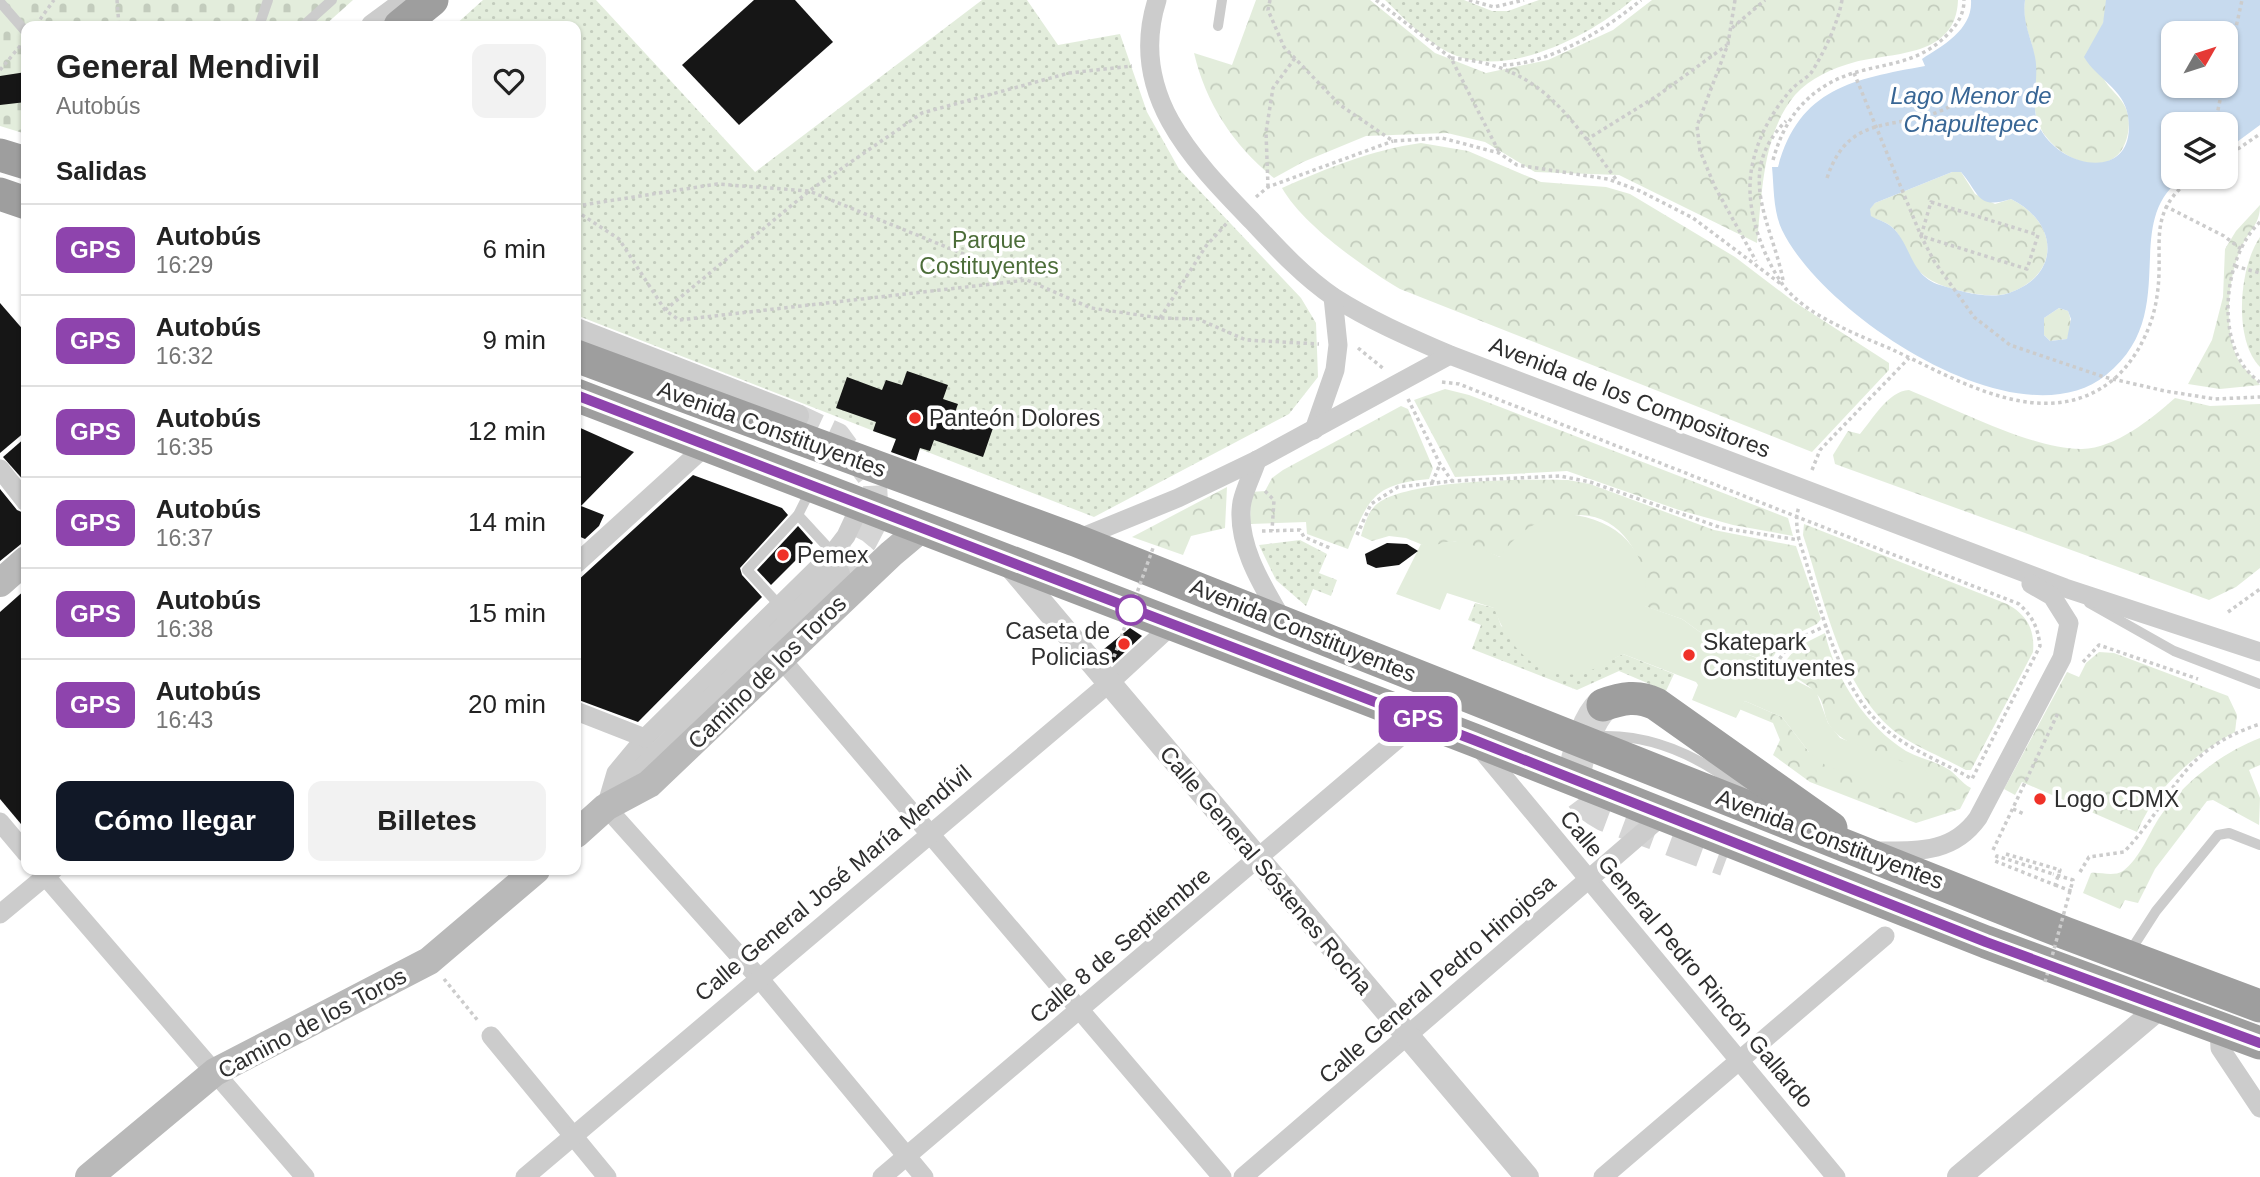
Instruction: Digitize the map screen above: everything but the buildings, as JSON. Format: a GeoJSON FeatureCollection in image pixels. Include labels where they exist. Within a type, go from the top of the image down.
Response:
{"type":"FeatureCollection","features":[{"type":"Feature","properties":{"kind":"highway"},"geometry":{"type":"LineString","coordinates":[[406,21],[432,0]]}},
{"type":"Feature","properties":{"kind":"highway"},"geometry":{"type":"LineString","coordinates":[[0,155],[21,161]]}},
{"type":"Feature","properties":{"kind":"highway"},"geometry":{"type":"LineString","coordinates":[[0,194],[21,200]]}},
{"type":"Feature","properties":{"kind":"highway","name":"Avenida Constituyentes"},"geometry":{"type":"LineString","coordinates":[[581,358],[1075,540],[1283,621],[1565,737],[2260,1006]]}},
{"type":"Feature","properties":{"kind":"highway","name":"Avenida Constituyentes"},"geometry":{"type":"LineString","coordinates":[[581,397],[707,444],[805,501],[860,506],[922,528],[1474,740],[1986,942],[2260,1043]]}},
{"type":"Feature","properties":{"kind":"highway"},"geometry":{"type":"LineString","coordinates":[[1604,705],[1631,698],[1644,698],[1656,704],[1811,813],[1860,851]]}},
{"type":"Feature","properties":{"kind":"highway"},"geometry":{"type":"LineString","coordinates":[[1726,860],[1916,933],[1943,940],[1986,942]]}},
{"type":"Feature","properties":{"kind":"main road","name":"Camino de los Toros"},"geometry":{"type":"LineString","coordinates":[[581,830],[606,807],[649,784],[891,554],[922,528]]}},
{"type":"Feature","properties":{"kind":"main road"},"geometry":{"type":"LineString","coordinates":[[0,583],[21,564]]}},
{"type":"Feature","properties":{"kind":"main road","name":"Camino de los Toros"},"geometry":{"type":"LineString","coordinates":[[89,1177],[215,1072],[429,961],[530,875]]}},
{"type":"Feature","properties":{"kind":"street"},"geometry":{"type":"LineString","coordinates":[[380,21],[408,0]]}},
{"type":"Feature","properties":{"kind":"street"},"geometry":{"type":"LineString","coordinates":[[424,21],[444,0]]}},
{"type":"Feature","properties":{"kind":"street","name":"Avenida de los Compositores"},"geometry":{"type":"LineString","coordinates":[[1157,0],[1150,27],[1150,64],[1165,113],[1188,149],[1290,261],[1333,297],[1373,320],[1450,355],[2065,588],[2260,652]]}},
{"type":"Feature","properties":{"kind":"street"},"geometry":{"type":"LineString","coordinates":[[1314,430],[1335,370],[1338,345],[1333,297]]}},
{"type":"Feature","properties":{"kind":"street"},"geometry":{"type":"LineString","coordinates":[[581,332],[797,416]]}},
{"type":"Feature","properties":{"kind":"street"},"geometry":{"type":"LineString","coordinates":[[1075,540],[1178,498],[1257,460],[1450,355]]}},
{"type":"Feature","properties":{"kind":"street"},"geometry":{"type":"LineString","coordinates":[[581,559],[707,444]]}},
{"type":"Feature","properties":{"kind":"street"},"geometry":{"type":"LineString","coordinates":[[1257,460],[1242,502],[1243,533],[1264,588],[1283,621]]}},
{"type":"Feature","properties":{"kind":"street"},"geometry":{"type":"LineString","coordinates":[[0,469],[21,496]]}},
{"type":"Feature","properties":{"kind":"street"},"geometry":{"type":"LineString","coordinates":[[860,506],[836,563],[781,607],[645,738],[616,773],[606,807],[758,978],[924,1177]]}},
{"type":"Feature","properties":{"kind":"street"},"geometry":{"type":"LineString","coordinates":[[1860,851],[1923,851],[1947,846],[1969,831],[2062,658],[2069,623],[2052,596],[1985,558]]}},
{"type":"Feature","properties":{"kind":"street","name":"Calle General Sóstenes Rocha"},"geometry":{"type":"LineString","coordinates":[[1007,562],[1527,1177]]}},
{"type":"Feature","properties":{"kind":"street","name":"Camino de los Toros"},"geometry":{"type":"LineString","coordinates":[[606,807],[836,563]]}},
{"type":"Feature","properties":{"kind":"street","name":"Calle General José María Mendívil"},"geometry":{"type":"LineString","coordinates":[[525,1177],[1108,684],[1172,625]]}},
{"type":"Feature","properties":{"kind":"street"},"geometry":{"type":"LineString","coordinates":[[782,660],[928,835],[1222,1177]]}},
{"type":"Feature","properties":{"kind":"street"},"geometry":{"type":"LineString","coordinates":[[581,713],[645,738]]}},
{"type":"Feature","properties":{"kind":"street","name":"Calle 8 de Septiembre"},"geometry":{"type":"LineString","coordinates":[[882,1177],[1258,860],[1419,720]]}},
{"type":"Feature","properties":{"kind":"street","name":"Calle General Pedro Rincón Gallardo"},"geometry":{"type":"LineString","coordinates":[[1474,740],[1836,1177]]}},
{"type":"Feature","properties":{"kind":"street","name":"Calle General Pedro Hinojosa"},"geometry":{"type":"LineString","coordinates":[[1243,1177],[1662,816]]}},
{"type":"Feature","properties":{"kind":"street"},"geometry":{"type":"LineString","coordinates":[[0,822],[21,847]]}},
{"type":"Feature","properties":{"kind":"street"},"geometry":{"type":"LineString","coordinates":[[0,914],[43,875]]}},
{"type":"Feature","properties":{"kind":"street"},"geometry":{"type":"LineString","coordinates":[[49,875],[305,1177]]}},
{"type":"Feature","properties":{"kind":"street"},"geometry":{"type":"LineString","coordinates":[[1603,1177],[1885,936]]}},
{"type":"Feature","properties":{"kind":"street"},"geometry":{"type":"LineString","coordinates":[[1959,1177],[2160,1008]]}},
{"type":"Feature","properties":{"kind":"street"},"geometry":{"type":"LineString","coordinates":[[2219,1029],[2220,1048],[2260,1108]]}},
{"type":"Feature","properties":{"kind":"street"},"geometry":{"type":"LineString","coordinates":[[491,1035],[607,1177]]}},
{"type":"Feature","properties":{"kind":"lane"},"geometry":{"type":"LineString","coordinates":[[261,21],[268,0]]}},
{"type":"Feature","properties":{"kind":"lane"},"geometry":{"type":"LineString","coordinates":[[309,21],[332,0]]}},
{"type":"Feature","properties":{"kind":"lane"},"geometry":{"type":"LineString","coordinates":[[1218,26],[1222,0]]}},
{"type":"Feature","properties":{"kind":"lane"},"geometry":{"type":"LineString","coordinates":[[0,2],[21,26]]}},
{"type":"Feature","properties":{"kind":"lane"},"geometry":{"type":"LineString","coordinates":[[781,607],[747,570],[805,501],[836,563]]}},
{"type":"Feature","properties":{"kind":"lane"},"geometry":{"type":"LineString","coordinates":[[2065,588],[2149,638],[2260,684]]}},
{"type":"Feature","properties":{"kind":"lane"},"geometry":{"type":"LineString","coordinates":[[2127,956],[2156,911],[2218,835],[2229,833],[2260,845]]}},
{"type":"Feature","properties":{"kind":"path"},"geometry":{"type":"LineString","coordinates":[[39,21],[54,0]]}},
{"type":"Feature","properties":{"kind":"path"},"geometry":{"type":"LineString","coordinates":[[116,0],[118,21]]}},
{"type":"Feature","properties":{"kind":"path"},"geometry":{"type":"LineString","coordinates":[[1270,0],[1268,10],[1284,47],[1340,104],[1393,141],[1442,138],[1499,153],[1517,164],[1619,183],[1693,218],[1758,264],[1823,316],[1975,389],[2029,401],[2054,402],[2082,397],[2114,379],[2141,346],[2157,297],[2158,224],[2165,206],[2182,189]]}},
{"type":"Feature","properties":{"kind":"path"},"geometry":{"type":"LineString","coordinates":[[1376,0],[1451,58],[1499,153]]}},
{"type":"Feature","properties":{"kind":"path"},"geometry":{"type":"LineString","coordinates":[[1469,0],[1494,7],[1524,0]]}},
{"type":"Feature","properties":{"kind":"path"},"geometry":{"type":"LineString","coordinates":[[1451,58],[1520,65],[1606,25],[1641,0]]}},
{"type":"Feature","properties":{"kind":"path"},"geometry":{"type":"LineString","coordinates":[[1735,0],[1728,44],[1697,126],[1700,150],[1715,187],[1758,264]]}},
{"type":"Feature","properties":{"kind":"path"},"geometry":{"type":"LineString","coordinates":[[1730,29],[1765,0]]}},
{"type":"Feature","properties":{"kind":"path"},"geometry":{"type":"LineString","coordinates":[[1784,286],[1768,257],[1753,216],[1752,165],[1766,125],[1793,87],[1810,74],[1839,15],[1842,0]]}},
{"type":"Feature","properties":{"kind":"path"},"geometry":{"type":"LineString","coordinates":[[1784,286],[1760,201],[1759,184],[1766,147],[1792,115],[1816,92],[1854,73],[1906,62],[1929,50],[1960,20],[1964,0]]}},
{"type":"Feature","properties":{"kind":"path"},"geometry":{"type":"LineString","coordinates":[[2237,21],[2242,0]]}},
{"type":"Feature","properties":{"kind":"path"},"geometry":{"type":"LineString","coordinates":[[0,71],[21,44]]}},
{"type":"Feature","properties":{"kind":"path"},"geometry":{"type":"LineString","coordinates":[[1587,140],[1657,96],[1728,44]]}},
{"type":"Feature","properties":{"kind":"path"},"geometry":{"type":"LineString","coordinates":[[1268,187],[1265,132],[1273,88],[1295,58]]}},
{"type":"Feature","properties":{"kind":"path"},"geometry":{"type":"LineString","coordinates":[[665,310],[808,191],[922,113],[1069,73],[1150,64]]}},
{"type":"Feature","properties":{"kind":"path"},"geometry":{"type":"LineString","coordinates":[[1500,65],[1534,85],[1587,140],[1619,183]]}},
{"type":"Feature","properties":{"kind":"path"},"geometry":{"type":"LineString","coordinates":[[1854,73],[1921,236],[1952,288],[1974,317],[2010,345],[2105,377],[2197,397],[2260,397]]}},
{"type":"Feature","properties":{"kind":"path"},"geometry":{"type":"LineString","coordinates":[[1827,178],[1832,161],[1849,141],[1874,125],[1924,117],[1954,104]]}},
{"type":"Feature","properties":{"kind":"path"},"geometry":{"type":"LineString","coordinates":[[1773,160],[1784,128],[1792,115]]}},
{"type":"Feature","properties":{"kind":"path"},"geometry":{"type":"LineString","coordinates":[[2238,149],[2260,134]]}},
{"type":"Feature","properties":{"kind":"path"},"geometry":{"type":"LineString","coordinates":[[581,208],[717,184],[808,191],[1091,308],[1160,318],[1198,318],[1246,340],[1338,345],[1362,349],[1399,382],[1451,481]]}},
{"type":"Feature","properties":{"kind":"path"},"geometry":{"type":"LineString","coordinates":[[1931,202],[2038,235],[2027,269],[1921,236],[1931,202]]}},
{"type":"Feature","properties":{"kind":"path"},"geometry":{"type":"LineString","coordinates":[[2165,206],[2224,236],[2241,250]]}},
{"type":"Feature","properties":{"kind":"path"},"geometry":{"type":"LineString","coordinates":[[581,212],[619,239],[665,310],[679,320],[1027,280]]}},
{"type":"Feature","properties":{"kind":"path"},"geometry":{"type":"LineString","coordinates":[[2260,222],[2245,240],[2241,250],[2228,307],[2228,328],[2243,366],[2260,382]]}},
{"type":"Feature","properties":{"kind":"path"},"geometry":{"type":"LineString","coordinates":[[2235,267],[2260,273]]}},
{"type":"Feature","properties":{"kind":"path"},"geometry":{"type":"LineString","coordinates":[[1441,382],[1459,384],[1796,514],[2019,604],[2030,614],[2038,630],[2040,646],[1972,779],[1896,738],[1851,688],[1799,540],[1796,514],[1820,450],[1909,358]]}},
{"type":"Feature","properties":{"kind":"path"},"geometry":{"type":"LineString","coordinates":[[1432,483],[1440,464]]}},
{"type":"Feature","properties":{"kind":"path"},"geometry":{"type":"LineString","coordinates":[[1357,535],[1371,504],[1384,493],[1412,484],[1576,477],[1722,527],[1799,540]]}},
{"type":"Feature","properties":{"kind":"path"},"geometry":{"type":"LineString","coordinates":[[1260,486],[1274,500],[1272,531]]}},
{"type":"Feature","properties":{"kind":"path"},"geometry":{"type":"LineString","coordinates":[[1243,533],[1300,530],[1304,537],[1330,548]]}},
{"type":"Feature","properties":{"kind":"path"},"geometry":{"type":"LineString","coordinates":[[1114,657],[1153,548]]}},
{"type":"Feature","properties":{"kind":"path"},"geometry":{"type":"LineString","coordinates":[[2228,612],[2260,589]]}},
{"type":"Feature","properties":{"kind":"path"},"geometry":{"type":"LineString","coordinates":[[1776,665],[1783,652],[1795,640],[1828,625]]}},
{"type":"Feature","properties":{"kind":"path"},"geometry":{"type":"LineString","coordinates":[[2078,671],[2087,655],[2099,645],[2208,682]]}},
{"type":"Feature","properties":{"kind":"path"},"geometry":{"type":"LineString","coordinates":[[1993,850],[2061,706]]}},
{"type":"Feature","properties":{"kind":"path"},"geometry":{"type":"LineString","coordinates":[[2080,872],[2089,856],[2124,852],[2187,766],[2219,741],[2260,724]]}},
{"type":"Feature","properties":{"kind":"path"},"geometry":{"type":"LineString","coordinates":[[2013,809],[2024,814]]}},
{"type":"Feature","properties":{"kind":"path"},"geometry":{"type":"LineString","coordinates":[[2007,854],[2060,870],[2055,885]]}},
{"type":"Feature","properties":{"kind":"path"},"geometry":{"type":"LineString","coordinates":[[2045,982],[2073,880],[1997,856],[1995,861],[2055,885],[2074,892]]}},
{"type":"Feature","properties":{"kind":"path"},"geometry":{"type":"LineString","coordinates":[[429,961],[491,1035]]}},
{"type":"Feature","properties":{"kind":"green space"},"geometry":{"type":"Polygon","coordinates":[[[0,0],[353,0],[330,21],[21,21],[21,132],[0,126],[0,0]]]}},
{"type":"Feature","properties":{"kind":"green space","name":"Parque Costituyentes"},"geometry":{"type":"Polygon","coordinates":[[[483,0],[596,0],[755,172],[982,0],[1027,0],[1058,45],[1120,34],[1147,112],[1179,169],[1301,298],[1316,323],[1318,377],[1289,414],[1094,517],[581,317],[581,21],[460,21],[483,0]]]}},
{"type":"Feature","properties":{"kind":"green space"},"geometry":{"type":"Polygon","coordinates":[[[1256,0],[1370,0],[1435,53],[1486,73],[1548,60],[1613,30],[1652,0],[1958,0],[1955,19],[1947,32],[1935,42],[1921,49],[1838,67],[1822,74],[1795,95],[1784,111],[1770,147],[1757,243],[1619,175],[1535,172],[1485,142],[1447,133],[1366,136],[1303,162],[1274,178],[1246,152],[1224,123],[1206,90],[1194,53],[1232,65],[1256,0]]]}},
{"type":"Feature","properties":{"kind":"green space"},"geometry":{"type":"Polygon","coordinates":[[[1385,0],[1464,0],[1492,11],[1508,11],[1539,0],[1632,0],[1594,27],[1547,50],[1497,61],[1474,60],[1452,54],[1434,44],[1385,0]]]}},
{"type":"Feature","properties":{"kind":"green space"},"geometry":{"type":"Polygon","coordinates":[[[2025,0],[2106,0],[2098,42],[2098,61],[2104,80],[2124,104],[2129,121],[2122,149],[2113,159],[2088,163],[2074,158],[2049,141],[2041,129],[2035,111],[2035,66],[2024,16],[2025,0]]]}},
{"type":"Feature","properties":{"kind":"green space"},"geometry":{"type":"Polygon","coordinates":[[[1421,143],[1468,151],[1541,182],[1606,187],[1630,194],[1735,257],[1793,301],[1889,363],[1889,370],[1812,452],[1400,289],[1352,257],[1319,230],[1282,188],[1367,155],[1421,143]]]}},
{"type":"Feature","properties":{"kind":"green space"},"geometry":{"type":"Polygon","coordinates":[[[1952,172],[1961,172],[1975,194],[1995,204],[2011,199],[2027,209],[2038,221],[2048,247],[2038,274],[2026,284],[2009,293],[1991,295],[1961,291],[1936,283],[1916,268],[1894,229],[1871,217],[1869,209],[1875,203],[1952,172]]]}},
{"type":"Feature","properties":{"kind":"green space"},"geometry":{"type":"Polygon","coordinates":[[[2260,205],[2257,221],[2243,244],[2234,270],[2229,318],[2230,334],[2239,361],[2260,385],[2220,389],[2188,384],[2212,340],[2223,297],[2225,249],[2236,231],[2260,205]]]}},
{"type":"Feature","properties":{"kind":"green space"},"geometry":{"type":"Polygon","coordinates":[[[2260,237],[2260,367],[2251,355],[2246,340],[2242,303],[2247,266],[2260,237]]]}},
{"type":"Feature","properties":{"kind":"green space"},"geometry":{"type":"Polygon","coordinates":[[[2059,308],[2068,311],[2070,321],[2067,339],[2050,341],[2044,335],[2044,318],[2059,308]]]}},
{"type":"Feature","properties":{"kind":"green space"},"geometry":{"type":"Polygon","coordinates":[[[1445,389],[1469,395],[1788,518],[1793,536],[1733,525],[1679,510],[1567,471],[1455,477],[1414,400],[1445,389]]]}},
{"type":"Feature","properties":{"kind":"green space"},"geometry":{"type":"Polygon","coordinates":[[[1909,390],[2019,436],[2063,448],[2082,449],[2108,444],[2120,438],[2175,398],[2210,406],[2260,404],[2260,568],[2236,587],[2209,600],[1835,464],[1833,455],[1848,431],[1860,434],[1888,400],[1909,390]]]}},
{"type":"Feature","properties":{"kind":"green space"},"geometry":{"type":"Polygon","coordinates":[[[1401,406],[1408,409],[1433,468],[1429,479],[1410,481],[1384,490],[1367,507],[1348,549],[1307,534],[1306,522],[1250,524],[1251,492],[1265,491],[1272,478],[1283,470],[1401,406]]]}},
{"type":"Feature","properties":{"kind":"green space"},"geometry":{"type":"Polygon","coordinates":[[[1568,480],[1590,484],[1714,530],[1796,546],[1821,619],[1817,624],[1786,639],[1769,662],[1715,643],[1682,619],[1644,606],[1645,591],[1639,561],[1623,534],[1611,524],[1581,515],[1518,541],[1501,557],[1454,541],[1430,548],[1406,538],[1389,536],[1372,541],[1361,536],[1374,507],[1388,498],[1409,491],[1466,483],[1568,480]]]}},
{"type":"Feature","properties":{"kind":"green space"},"geometry":{"type":"Polygon","coordinates":[[[1227,487],[1225,528],[1191,536],[1183,555],[1132,537],[1227,487]]]}},
{"type":"Feature","properties":{"kind":"green space","name":"Skatepark Constituyentes"},"geometry":{"type":"Polygon","coordinates":[[[1560,514],[1597,521],[1626,539],[1643,568],[1645,606],[1682,619],[1715,643],[1776,665],[1789,677],[1816,691],[1828,723],[1840,738],[1925,770],[1929,776],[1923,796],[1918,799],[1825,765],[1809,752],[1782,717],[1745,701],[1736,718],[1692,700],[1698,685],[1696,682],[1623,654],[1583,673],[1567,675],[1552,672],[1538,667],[1516,647],[1494,608],[1447,593],[1440,610],[1396,594],[1421,544],[1429,546],[1458,541],[1500,557],[1526,530],[1560,514]]]}},
{"type":"Feature","properties":{"kind":"green space"},"geometry":{"type":"Polygon","coordinates":[[[1804,524],[2007,604],[2025,618],[2033,636],[2033,652],[1971,770],[1966,770],[1904,738],[1883,720],[1865,699],[1828,617],[1803,535],[1804,524]]]}},
{"type":"Feature","properties":{"kind":"green space"},"geometry":{"type":"Polygon","coordinates":[[[1300,540],[1327,554],[1319,573],[1337,580],[1331,596],[1313,589],[1306,606],[1276,580],[1259,545],[1300,540]]]}},
{"type":"Feature","properties":{"kind":"green space"},"geometry":{"type":"Polygon","coordinates":[[[1475,603],[1495,608],[1501,626],[1582,673],[1623,654],[1674,674],[1666,691],[1619,671],[1577,690],[1472,649],[1481,625],[1468,620],[1475,603]]]}},
{"type":"Feature","properties":{"kind":"green space"},"geometry":{"type":"Polygon","coordinates":[[[1825,633],[1844,684],[1865,715],[1891,741],[1906,751],[1946,768],[1971,788],[1960,809],[1916,823],[1810,782],[1773,755],[1780,740],[1773,723],[1739,709],[1745,701],[1782,717],[1809,752],[1863,749],[1836,733],[1829,724],[1822,702],[1815,692],[1780,668],[1797,647],[1825,633]]]}},
{"type":"Feature","properties":{"kind":"green space"},"geometry":{"type":"Polygon","coordinates":[[[2099,652],[2114,653],[2228,696],[2237,715],[2235,732],[2204,751],[2165,786],[2137,832],[2022,782],[2015,795],[2004,789],[2067,672],[2079,677],[2086,663],[2099,652]]]}},
{"type":"Feature","properties":{"kind":"green space"},"geometry":{"type":"Polygon","coordinates":[[[2260,738],[2260,765],[2249,770],[2260,798],[2259,825],[2213,800],[2207,801],[2155,869],[2138,903],[2125,900],[2120,909],[2083,893],[2091,873],[2115,874],[2129,866],[2159,818],[2191,781],[2231,752],[2260,738]]]}},
{"type":"Feature","properties":{"kind":"water","name":"Lago Menor de Chapultepec"},"geometry":{"type":"Polygon","coordinates":[[[1971,0],[2025,0],[2026,23],[2036,66],[2037,121],[2052,144],[2066,154],[2081,161],[2097,163],[2111,160],[2122,151],[2128,137],[2128,116],[2121,98],[2084,57],[2103,23],[2106,0],[2260,0],[2260,125],[2238,141],[2238,112],[2161,112],[2161,189],[2172,189],[2165,196],[2155,218],[2148,297],[2142,324],[2129,350],[2106,375],[2068,393],[2024,394],[1975,382],[1926,361],[1879,332],[1837,298],[1804,263],[1782,230],[1777,215],[1772,167],[1778,167],[1787,141],[1800,120],[1815,104],[1853,83],[1925,66],[1922,59],[1955,35],[1967,19],[1971,0]],[[1952,172],[1875,203],[1870,209],[1871,216],[1894,229],[1917,268],[1930,281],[1974,294],[1992,296],[2009,293],[2026,285],[2038,274],[2048,248],[2038,221],[2027,209],[2011,199],[1992,203],[1985,201],[1961,172],[1952,172]],[[2059,308],[2044,318],[2044,335],[2050,341],[2067,339],[2071,319],[2068,311],[2059,308]]]}},
{"type":"Feature","properties":{"kind":"tunnel"},"geometry":{"type":"LineString","coordinates":[[797,416],[838,435],[875,485],[877,519],[865,542],[838,574]]}},
{"type":"Feature","properties":{"kind":"tunnel"},"geometry":{"type":"LineString","coordinates":[[1603,705],[1589,727],[1576,766],[1576,785],[1585,801],[1605,815],[1726,860]]}},
{"type":"Feature","properties":{"kind":"bus line","name":"GPS"},"geometry":{"type":"LineString","coordinates":[[581,397],[1474,740],[1986,942],[2260,1043]]}},
{"type":"Feature","properties":{"kind":"place","name":"Panteón Dolores"},"geometry":{"type":"Point","coordinates":[915,418]}},
{"type":"Feature","properties":{"kind":"place","name":"Pemex"},"geometry":{"type":"Point","coordinates":[783,555]}},
{"type":"Feature","properties":{"kind":"place","name":"Caseta de Policias"},"geometry":{"type":"Point","coordinates":[1124,644]}},
{"type":"Feature","properties":{"kind":"place","name":"Skatepark Constituyentes"},"geometry":{"type":"Point","coordinates":[1689,655]}},
{"type":"Feature","properties":{"kind":"place","name":"Logo CDMX"},"geometry":{"type":"Point","coordinates":[2040,799]}}]}
